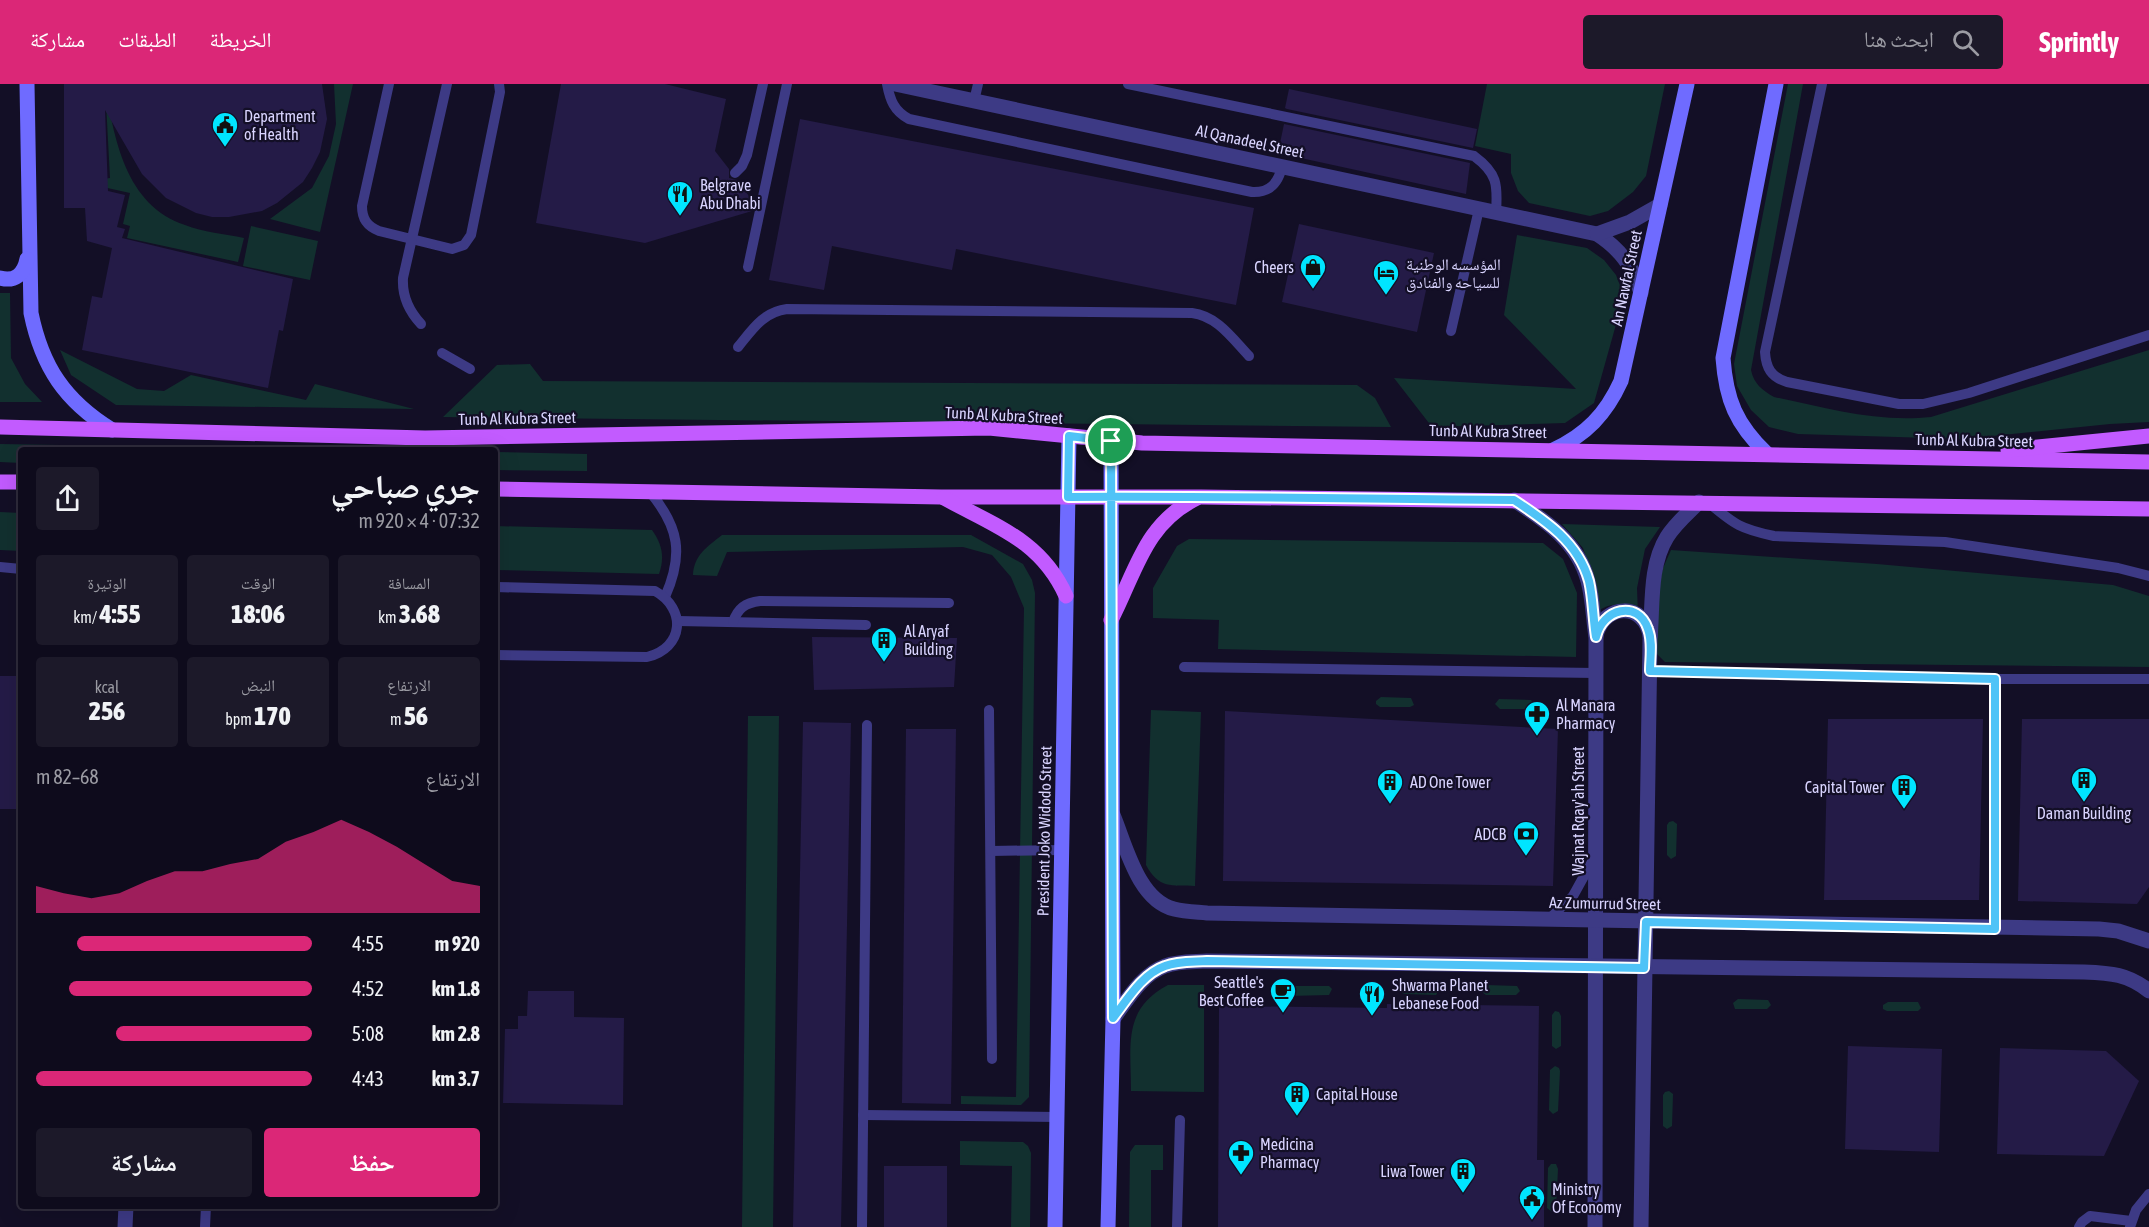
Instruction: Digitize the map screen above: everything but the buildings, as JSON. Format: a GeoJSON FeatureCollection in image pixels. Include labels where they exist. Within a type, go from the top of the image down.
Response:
{"type":"FeatureCollection","features":[{"type":"Feature","properties":{"kind":"main road","name":"Tunb Al Kubra Street"},"geometry":{"type":"LineString","coordinates":[[0,427],[425,438],[989,428],[1142,443],[2149,462]]}},
{"type":"Feature","properties":{"kind":"main road"},"geometry":{"type":"LineString","coordinates":[[1942,457],[2149,436]]}},
{"type":"Feature","properties":{"kind":"main road"},"geometry":{"type":"LineString","coordinates":[[0,482],[18,482]]}},
{"type":"Feature","properties":{"kind":"main road"},"geometry":{"type":"LineString","coordinates":[[498,489],[941,497],[1514,500],[2149,509]]}},
{"type":"Feature","properties":{"kind":"main road"},"geometry":{"type":"LineString","coordinates":[[941,497],[1021,540],[1036,551],[1058,579],[1066,596]]}},
{"type":"Feature","properties":{"kind":"main road"},"geometry":{"type":"LineString","coordinates":[[1111,620],[1136,564],[1154,532],[1175,511],[1201,497]]}},
{"type":"Feature","properties":{"kind":"street"},"geometry":{"type":"LineString","coordinates":[[27,84],[31,313],[42,354],[63,390],[94,419],[112,430]]}},
{"type":"Feature","properties":{"kind":"street","name":"Al Qanadeel Street"},"geometry":{"type":"LineString","coordinates":[[895,84],[1597,234],[1615,247],[1630,265],[1641,293]]}},
{"type":"Feature","properties":{"kind":"street","name":"An Nawfal Street"},"geometry":{"type":"LineString","coordinates":[[1552,450],[1568,443],[1588,429],[1614,396],[1625,365],[1687,84]]}},
{"type":"Feature","properties":{"kind":"street"},"geometry":{"type":"LineString","coordinates":[[1767,454],[1739,421],[1729,401],[1724,380],[1723,357],[1776,84]]}},
{"type":"Feature","properties":{"kind":"street"},"geometry":{"type":"LineString","coordinates":[[1597,234],[1630,222],[1660,205]]}},
{"type":"Feature","properties":{"kind":"street"},"geometry":{"type":"LineString","coordinates":[[0,278],[12,279],[20,275],[26,264],[29,243]]}},
{"type":"Feature","properties":{"kind":"street","name":"President Joko Widodo Street"},"geometry":{"type":"LineString","coordinates":[[1054,1227],[1069,436]]}},
{"type":"Feature","properties":{"kind":"street"},"geometry":{"type":"LineString","coordinates":[[1108,1227],[1113,1018],[1111,441]]}},
{"type":"Feature","properties":{"kind":"street","name":"Wajnat Rqay'ah Street"},"geometry":{"type":"LineString","coordinates":[[1514,500],[1548,522],[1575,550],[1589,583],[1596,637],[1595,1227]]}},
{"type":"Feature","properties":{"kind":"street"},"geometry":{"type":"LineString","coordinates":[[1641,1227],[1650,639],[1654,583],[1660,550],[1677,524],[1704,503]]}},
{"type":"Feature","properties":{"kind":"street"},"geometry":{"type":"LineString","coordinates":[[1596,637],[1597,628],[1608,615],[1615,611],[1624,611],[1640,616],[1649,630],[1650,639]]}},
{"type":"Feature","properties":{"kind":"street","name":"Az Zumurrud Street"},"geometry":{"type":"LineString","coordinates":[[1113,816],[1138,877],[1147,892],[1158,902],[1174,909],[1207,913],[2118,930],[2149,941]]}},
{"type":"Feature","properties":{"kind":"street"},"geometry":{"type":"LineString","coordinates":[[1113,1018],[1152,973],[1164,966],[1177,963],[1207,961],[2084,972],[2118,974],[2134,980],[2149,991]]}},
{"type":"Feature","properties":{"kind":"street"},"geometry":{"type":"LineString","coordinates":[[125,1227],[126,1209]]}},
{"type":"Feature","properties":{"kind":"lane"},"geometry":{"type":"LineString","coordinates":[[389,84],[362,214],[373,229],[452,249],[464,245],[468,240],[500,92],[499,84]]}},
{"type":"Feature","properties":{"kind":"lane"},"geometry":{"type":"LineString","coordinates":[[421,324],[408,306],[403,287],[447,84]]}},
{"type":"Feature","properties":{"kind":"lane"},"geometry":{"type":"LineString","coordinates":[[735,173],[742,166],[747,155],[763,84]]}},
{"type":"Feature","properties":{"kind":"lane"},"geometry":{"type":"LineString","coordinates":[[748,267],[787,84]]}},
{"type":"Feature","properties":{"kind":"lane"},"geometry":{"type":"LineString","coordinates":[[887,84],[892,105],[909,119],[1252,192],[1266,191],[1271,187],[1280,178],[1282,167]]}},
{"type":"Feature","properties":{"kind":"lane"},"geometry":{"type":"LineString","coordinates":[[974,101],[978,84]]}},
{"type":"Feature","properties":{"kind":"lane"},"geometry":{"type":"LineString","coordinates":[[1128,84],[1474,156],[1494,177],[1498,189],[1496,212]]}},
{"type":"Feature","properties":{"kind":"lane"},"geometry":{"type":"LineString","coordinates":[[1822,84],[1765,352],[1766,363],[1770,372],[1777,379],[1899,404],[1923,404],[1969,393],[2149,335]]}},
{"type":"Feature","properties":{"kind":"lane"},"geometry":{"type":"LineString","coordinates":[[1452,331],[1479,209]]}},
{"type":"Feature","properties":{"kind":"lane"},"geometry":{"type":"LineString","coordinates":[[738,347],[765,316],[787,309],[1192,313],[1201,314],[1217,322],[1249,356]]}},
{"type":"Feature","properties":{"kind":"lane"},"geometry":{"type":"LineString","coordinates":[[442,354],[470,369]]}},
{"type":"Feature","properties":{"kind":"lane"},"geometry":{"type":"LineString","coordinates":[[650,492],[664,510],[674,531],[674,576],[665,597]]}},
{"type":"Feature","properties":{"kind":"lane"},"geometry":{"type":"LineString","coordinates":[[1704,503],[1750,531],[1774,536],[1946,542],[2118,568],[2149,576]]}},
{"type":"Feature","properties":{"kind":"lane"},"geometry":{"type":"LineString","coordinates":[[0,567],[18,569]]}},
{"type":"Feature","properties":{"kind":"lane"},"geometry":{"type":"LineString","coordinates":[[498,587],[655,591],[665,597],[673,607],[678,621],[671,643],[663,651],[647,657],[498,655]]}},
{"type":"Feature","properties":{"kind":"lane"},"geometry":{"type":"LineString","coordinates":[[733,622],[740,609],[752,602],[760,601],[949,603]]}},
{"type":"Feature","properties":{"kind":"lane"},"geometry":{"type":"LineString","coordinates":[[678,621],[866,626]]}},
{"type":"Feature","properties":{"kind":"lane"},"geometry":{"type":"LineString","coordinates":[[1184,668],[1596,673]]}},
{"type":"Feature","properties":{"kind":"lane"},"geometry":{"type":"LineString","coordinates":[[1650,671],[1995,679],[2149,679]]}},
{"type":"Feature","properties":{"kind":"lane"},"geometry":{"type":"LineString","coordinates":[[1995,679],[1995,929]]}},
{"type":"Feature","properties":{"kind":"lane"},"geometry":{"type":"LineString","coordinates":[[989,710],[992,1059]]}},
{"type":"Feature","properties":{"kind":"lane"},"geometry":{"type":"LineString","coordinates":[[862,1227],[867,725]]}},
{"type":"Feature","properties":{"kind":"lane"},"geometry":{"type":"LineString","coordinates":[[990,851],[1061,850]]}},
{"type":"Feature","properties":{"kind":"lane"},"geometry":{"type":"LineString","coordinates":[[1547,920],[1573,896],[1596,852]]}},
{"type":"Feature","properties":{"kind":"lane"},"geometry":{"type":"LineString","coordinates":[[863,1115],[1057,1117]]}},
{"type":"Feature","properties":{"kind":"lane"},"geometry":{"type":"LineString","coordinates":[[1177,1227],[1180,1120]]}},
{"type":"Feature","properties":{"kind":"lane"},"geometry":{"type":"LineString","coordinates":[[2079,1227],[2090,1216],[2130,1224],[2136,1210],[2149,1194]]}},
{"type":"Feature","properties":{"kind":"lane"},"geometry":{"type":"LineString","coordinates":[[205,1227],[206,1209]]}},
{"type":"Feature","properties":{"kind":"green space"},"geometry":{"type":"Polygon","coordinates":[[[105,84],[118,147],[136,186],[148,202],[165,215],[185,225],[244,238],[238,262],[127,238],[130,226],[123,224],[130,193],[103,187],[103,179],[110,178],[105,84]]]}},
{"type":"Feature","properties":{"kind":"green space"},"geometry":{"type":"Polygon","coordinates":[[[334,84],[353,84],[320,232],[270,219],[312,188],[329,156],[336,124],[334,84]]]}},
{"type":"Feature","properties":{"kind":"green space"},"geometry":{"type":"Polygon","coordinates":[[[1487,84],[1665,84],[1646,176],[1633,192],[1608,211],[1590,216],[1529,203],[1518,191],[1511,173],[1511,154],[1475,146],[1487,84]]]}},
{"type":"Feature","properties":{"kind":"green space"},"geometry":{"type":"Polygon","coordinates":[[[1788,84],[1803,84],[1751,370],[1756,383],[1762,389],[1774,397],[1852,413],[1891,418],[1931,417],[2149,350],[2149,422],[1963,439],[1798,434],[1769,427],[1751,410],[1737,386],[1734,364],[1788,84]]]}},
{"type":"Feature","properties":{"kind":"green space"},"geometry":{"type":"Polygon","coordinates":[[[251,226],[318,241],[310,280],[243,266],[251,226]]]}},
{"type":"Feature","properties":{"kind":"green space"},"geometry":{"type":"Polygon","coordinates":[[[1517,235],[1587,248],[1604,260],[1616,275],[1624,296],[1594,403],[1565,423],[1432,427],[1394,378],[1576,389],[1504,315],[1517,235]]]}},
{"type":"Feature","properties":{"kind":"green space"},"geometry":{"type":"Polygon","coordinates":[[[0,293],[10,293],[11,358],[25,384],[42,402],[0,402],[0,293]]]}},
{"type":"Feature","properties":{"kind":"green space"},"geometry":{"type":"Polygon","coordinates":[[[60,350],[137,389],[164,391],[191,375],[306,400],[315,384],[414,409],[116,405],[71,375],[60,350]]]}},
{"type":"Feature","properties":{"kind":"green space"},"geometry":{"type":"Polygon","coordinates":[[[530,364],[543,381],[1357,385],[1375,398],[1391,427],[443,417],[497,365],[530,364]]]}},
{"type":"Feature","properties":{"kind":"green space"},"geometry":{"type":"Polygon","coordinates":[[[0,444],[178,447],[18,447],[18,463],[0,462],[0,444]]]}},
{"type":"Feature","properties":{"kind":"green space"},"geometry":{"type":"Polygon","coordinates":[[[498,452],[587,454],[587,471],[498,470],[498,452]]]}},
{"type":"Feature","properties":{"kind":"green space"},"geometry":{"type":"Polygon","coordinates":[[[0,512],[18,513],[18,551],[0,550],[0,512]]]}},
{"type":"Feature","properties":{"kind":"green space"},"geometry":{"type":"Polygon","coordinates":[[[1562,524],[1660,527],[1645,549],[1637,588],[1638,614],[1619,605],[1598,611],[1598,594],[1583,548],[1562,524]]]}},
{"type":"Feature","properties":{"kind":"green space"},"geometry":{"type":"Polygon","coordinates":[[[498,526],[652,530],[662,551],[659,574],[498,570],[498,526]]]}},
{"type":"Feature","properties":{"kind":"green space"},"geometry":{"type":"Polygon","coordinates":[[[722,535],[971,535],[1023,564],[1032,580],[1035,593],[1029,1097],[1021,1105],[961,1104],[961,1096],[1016,1097],[1024,608],[1011,577],[992,555],[963,547],[727,552],[717,576],[693,575],[699,557],[722,535]]]}},
{"type":"Feature","properties":{"kind":"green space"},"geometry":{"type":"Polygon","coordinates":[[[1189,539],[1543,543],[1563,559],[1577,593],[1576,657],[1218,649],[1219,620],[1153,618],[1153,588],[1177,546],[1189,539]]]}},
{"type":"Feature","properties":{"kind":"green space"},"geometry":{"type":"Polygon","coordinates":[[[1671,550],[1877,564],[2113,585],[2149,596],[2149,667],[1665,662],[1657,654],[1657,594],[1663,568],[1671,550]]]}},
{"type":"Feature","properties":{"kind":"green space"},"geometry":{"type":"Polygon","coordinates":[[[1381,697],[1411,698],[1414,705],[1380,707],[1376,701],[1381,697]]]}},
{"type":"Feature","properties":{"kind":"green space"},"geometry":{"type":"Polygon","coordinates":[[[1499,699],[1531,700],[1534,705],[1530,709],[1500,709],[1495,704],[1499,699]]]}},
{"type":"Feature","properties":{"kind":"green space"},"geometry":{"type":"Polygon","coordinates":[[[1151,710],[1201,712],[1195,886],[1161,882],[1146,865],[1151,710]]]}},
{"type":"Feature","properties":{"kind":"green space"},"geometry":{"type":"Polygon","coordinates":[[[748,716],[779,716],[773,1227],[742,1227],[748,716]]]}},
{"type":"Feature","properties":{"kind":"green space"},"geometry":{"type":"Polygon","coordinates":[[[1673,821],[1677,824],[1676,856],[1671,859],[1667,855],[1667,825],[1673,821]]]}},
{"type":"Feature","properties":{"kind":"green space"},"geometry":{"type":"Polygon","coordinates":[[[1168,985],[1204,985],[1204,1092],[1131,1091],[1131,1044],[1136,1017],[1153,995],[1168,985]]]}},
{"type":"Feature","properties":{"kind":"green space"},"geometry":{"type":"Polygon","coordinates":[[[1406,985],[1437,986],[1439,990],[1436,995],[1405,994],[1402,993],[1401,988],[1406,985]]]}},
{"type":"Feature","properties":{"kind":"green space"},"geometry":{"type":"Polygon","coordinates":[[[1487,985],[1517,986],[1520,991],[1516,995],[1486,995],[1482,992],[1482,988],[1487,985]]]}},
{"type":"Feature","properties":{"kind":"green space"},"geometry":{"type":"Polygon","coordinates":[[[1289,986],[1329,986],[1332,989],[1329,995],[1289,996],[1284,990],[1289,986]]]}},
{"type":"Feature","properties":{"kind":"green space"},"geometry":{"type":"Polygon","coordinates":[[[1738,999],[1768,1000],[1771,1005],[1767,1009],[1735,1009],[1733,1003],[1738,999]]]}},
{"type":"Feature","properties":{"kind":"green space"},"geometry":{"type":"Polygon","coordinates":[[[1888,1002],[1918,1002],[1921,1008],[1918,1011],[1887,1011],[1883,1009],[1883,1005],[1888,1002]]]}},
{"type":"Feature","properties":{"kind":"green space"},"geometry":{"type":"Polygon","coordinates":[[[1555,1011],[1561,1016],[1561,1046],[1556,1049],[1552,1046],[1552,1015],[1555,1011]]]}},
{"type":"Feature","properties":{"kind":"green space"},"geometry":{"type":"Polygon","coordinates":[[[1555,1066],[1560,1071],[1558,1111],[1553,1114],[1549,1110],[1550,1070],[1555,1066]]]}},
{"type":"Feature","properties":{"kind":"green space"},"geometry":{"type":"Polygon","coordinates":[[[1669,1091],[1673,1094],[1672,1126],[1667,1129],[1663,1126],[1663,1095],[1669,1091]]]}},
{"type":"Feature","properties":{"kind":"green space"},"geometry":{"type":"Polygon","coordinates":[[[960,1141],[1023,1142],[1028,1146],[1031,1153],[1030,1227],[1011,1227],[1012,1166],[960,1165],[960,1141]]]}},
{"type":"Feature","properties":{"kind":"green space"},"geometry":{"type":"Polygon","coordinates":[[[1135,1145],[1163,1145],[1163,1170],[1151,1170],[1151,1227],[1129,1227],[1130,1152],[1135,1145]]]}},
{"type":"Feature","properties":{"kind":"green space"},"geometry":{"type":"Polygon","coordinates":[[[1551,1164],[1556,1164],[1558,1169],[1556,1209],[1552,1212],[1547,1208],[1548,1168],[1551,1164]]]}},
{"type":"Feature","properties":{"kind":"place","name":"Department of Health"},"geometry":{"type":"Point","coordinates":[225,148]}},
{"type":"Feature","properties":{"kind":"place","name":"Belgrave Abu Dhabi"},"geometry":{"type":"Point","coordinates":[680,217]}},
{"type":"Feature","properties":{"kind":"place","name":"Cheers"},"geometry":{"type":"Point","coordinates":[1313,290]}},
{"type":"Feature","properties":{"kind":"place","name":"المؤسسه الوطنية للسياحه والفنادق"},"geometry":{"type":"Point","coordinates":[1386,296]}},
{"type":"Feature","properties":{"kind":"place","name":"Al Aryaf Building"},"geometry":{"type":"Point","coordinates":[884,663]}},
{"type":"Feature","properties":{"kind":"place","name":"Al Manara Pharmacy"},"geometry":{"type":"Point","coordinates":[1537,737]}},
{"type":"Feature","properties":{"kind":"place","name":"Daman Building"},"geometry":{"type":"Point","coordinates":[2084,803]}},
{"type":"Feature","properties":{"kind":"place","name":"AD One Tower"},"geometry":{"type":"Point","coordinates":[1390,805]}},
{"type":"Feature","properties":{"kind":"place","name":"Capital Tower"},"geometry":{"type":"Point","coordinates":[1904,810]}},
{"type":"Feature","properties":{"kind":"place","name":"ADCB"},"geometry":{"type":"Point","coordinates":[1526,857]}},
{"type":"Feature","properties":{"kind":"place","name":"Seattle's Best Coffee"},"geometry":{"type":"Point","coordinates":[1283,1014]}},
{"type":"Feature","properties":{"kind":"place","name":"Shwarma Planet Lebanese Food"},"geometry":{"type":"Point","coordinates":[1372,1017]}},
{"type":"Feature","properties":{"kind":"place","name":"Capital House"},"geometry":{"type":"Point","coordinates":[1297,1117]}},
{"type":"Feature","properties":{"kind":"place","name":"Medicina Pharmacy"},"geometry":{"type":"Point","coordinates":[1241,1176]}},
{"type":"Feature","properties":{"kind":"place","name":"Liwa Tower"},"geometry":{"type":"Point","coordinates":[1463,1194]}},
{"type":"Feature","properties":{"kind":"place","name":"Ministry Of Economy"},"geometry":{"type":"Point","coordinates":[1532,1221]}},
{"type":"Feature","properties":{"kind":"route"},"geometry":{"type":"LineString","coordinates":[[1111,441],[1069,436],[1068,497],[1111,497],[1201,497],[1514,500],[1548,522],[1575,550],[1589,583],[1596,637],[1597,628],[1602,621],[1615,611],[1632,612],[1640,616],[1649,630],[1650,671],[1995,679],[1995,929],[1646,922],[1644,968],[1207,961],[1177,963],[1164,966],[1152,973],[1113,1018],[1113,816],[1111,620],[1111,497],[1111,441]]}}]}
